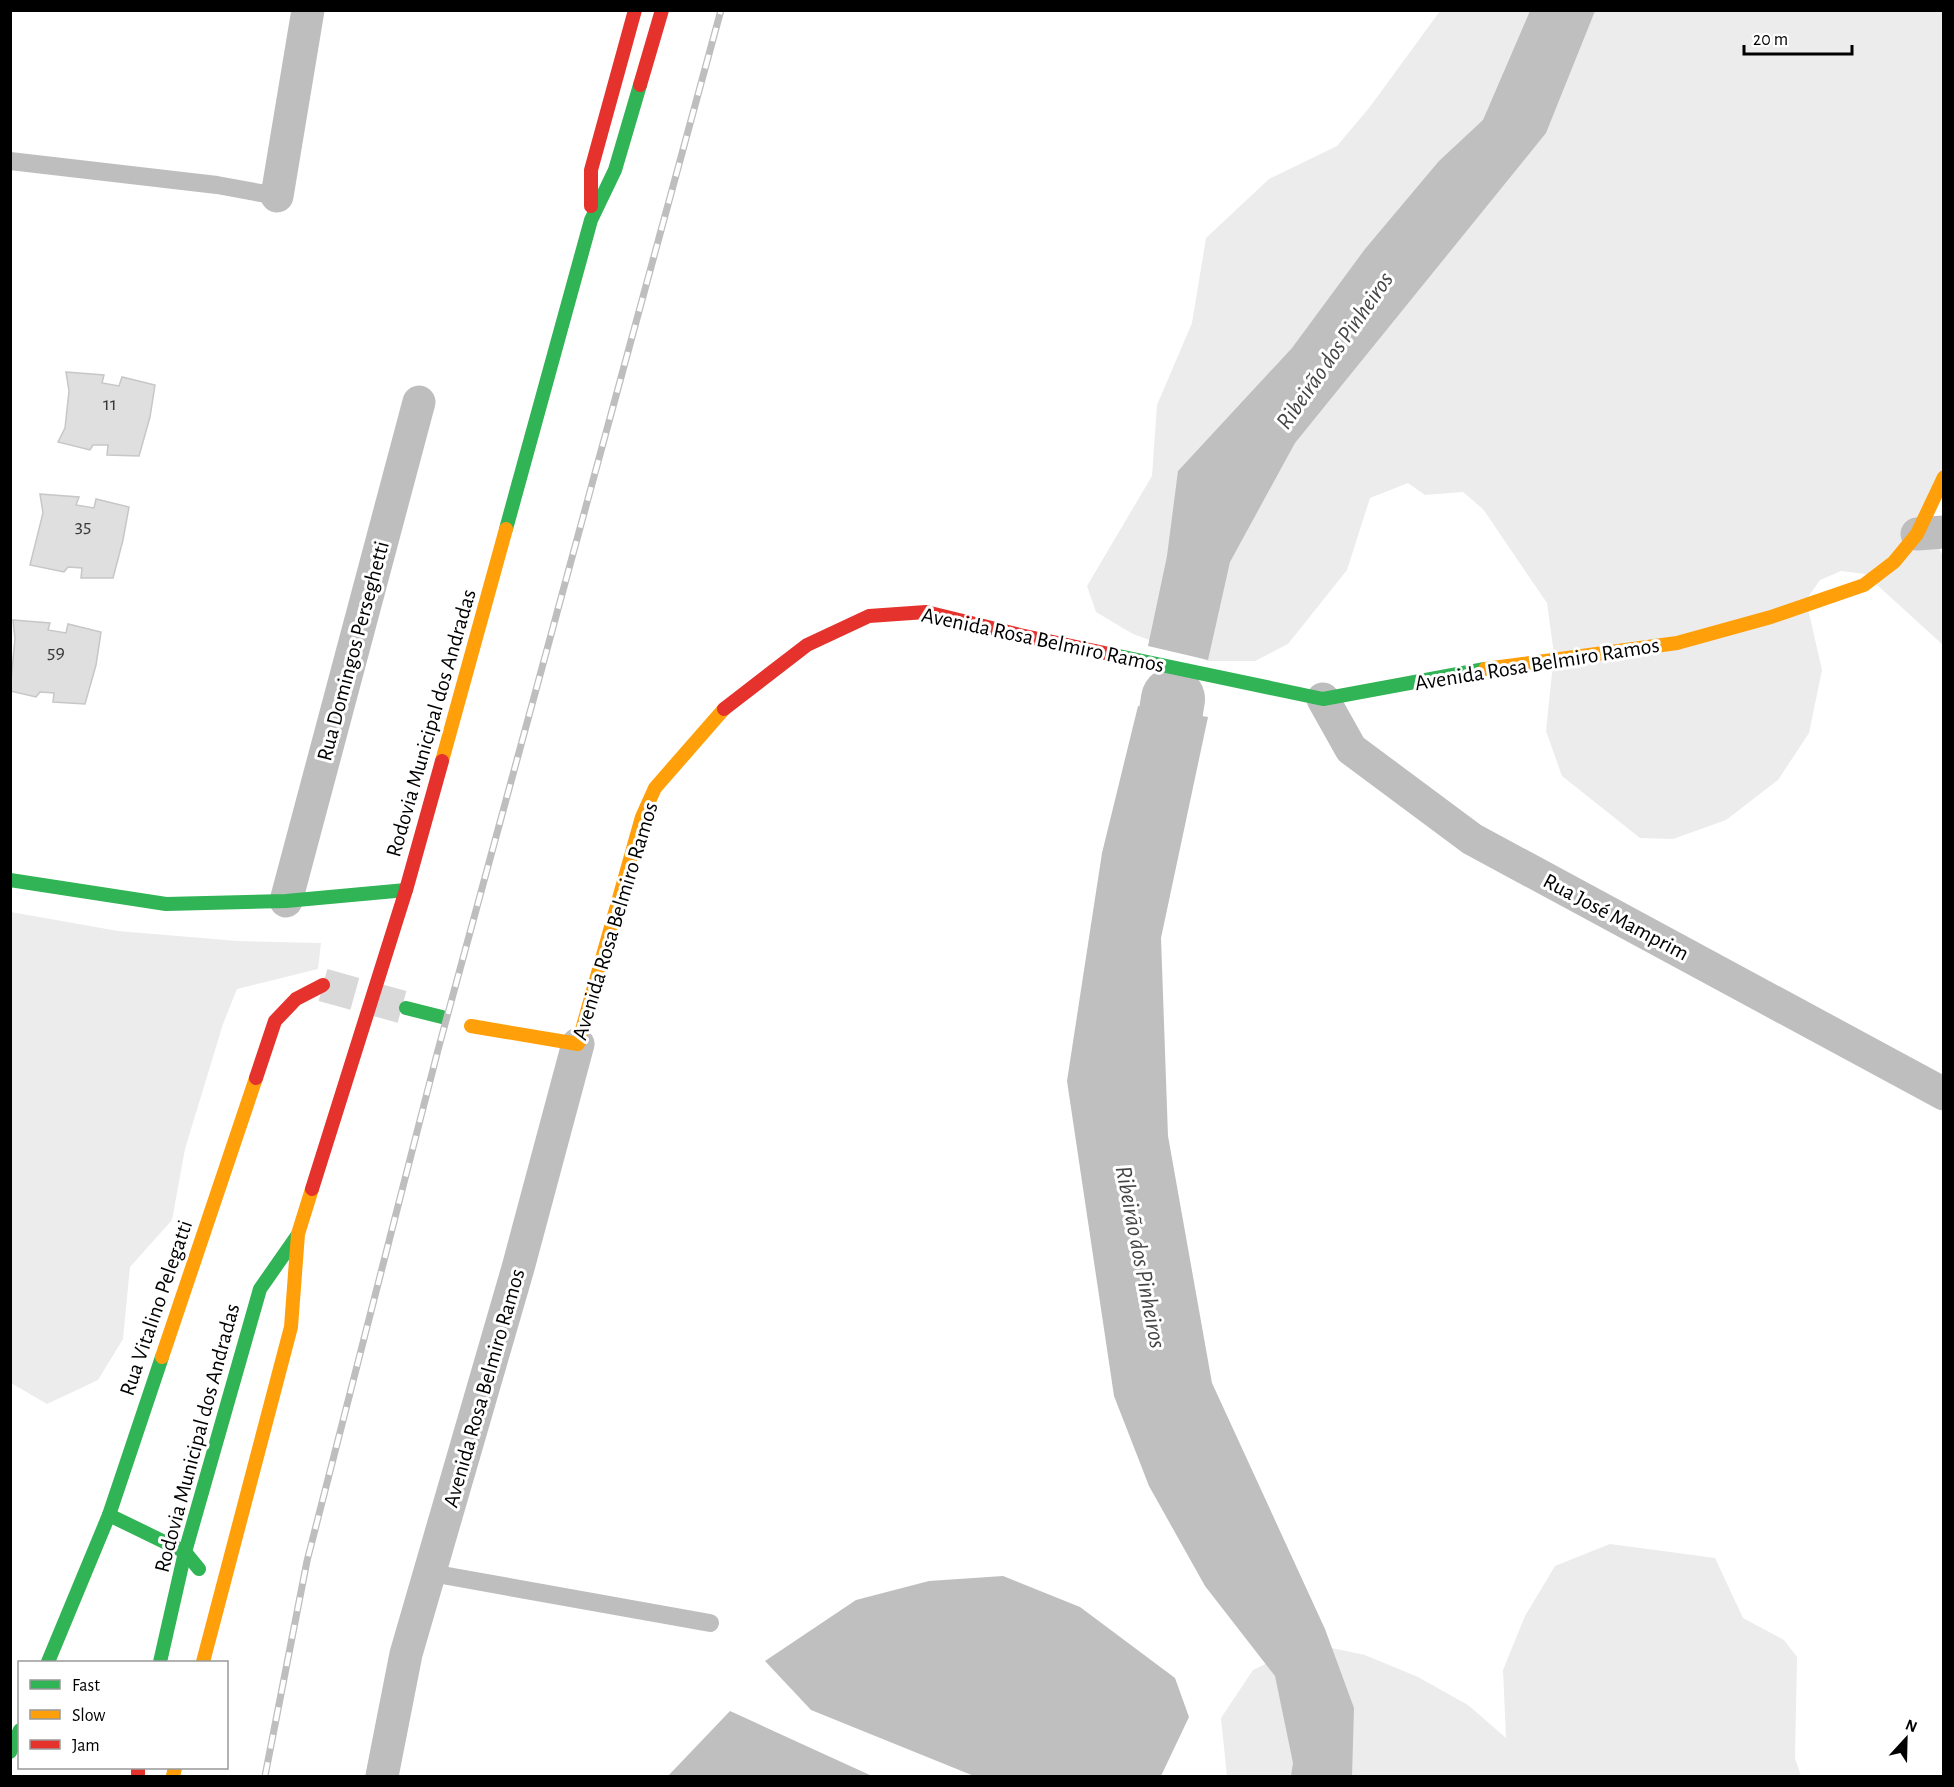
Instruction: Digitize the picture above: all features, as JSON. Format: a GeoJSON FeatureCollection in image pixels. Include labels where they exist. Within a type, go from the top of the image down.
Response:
{"type":"FeatureCollection","features":[{"type":"Feature","properties":{"kind":"main road","name":"Rodovia Municipal dos Andradas"},"geometry":{"type":"LineString","coordinates":[[591,220],[591,170],[635,10]]}},
{"type":"Feature","properties":{"kind":"main road","name":"Rodovia Municipal dos Andradas"},"geometry":{"type":"LineString","coordinates":[[203,1661],[291,1327],[298,1234],[406,890],[591,220],[615,170],[662,10]]}},
{"type":"Feature","properties":{"kind":"main road","name":"Avenida Rosa Belmiro Ramos"},"geometry":{"type":"LineString","coordinates":[[578,1044],[642,818],[655,788],[721,711],[807,645],[869,616],[926,612],[1020,635],[1323,699],[1497,667],[1677,643],[1771,617],[1864,585],[1930,533],[1944,477]]}},
{"type":"Feature","properties":{"kind":"main road"},"geometry":{"type":"LineString","coordinates":[[10,880],[166,904],[286,901],[406,890]]}},
{"type":"Feature","properties":{"kind":"main road","name":"Rua Vitalino Pelegatti"},"geometry":{"type":"LineString","coordinates":[[48,1661],[109,1515],[275,1021],[296,999],[323,985]]}},
{"type":"Feature","properties":{"kind":"main road"},"geometry":{"type":"LineString","coordinates":[[406,1008],[442,1017]]}},
{"type":"Feature","properties":{"kind":"main road"},"geometry":{"type":"LineString","coordinates":[[471,1026],[578,1044]]}},
{"type":"Feature","properties":{"kind":"main road","name":"Rodovia Municipal dos Andradas"},"geometry":{"type":"LineString","coordinates":[[160,1661],[185,1552],[260,1289],[298,1234]]}},
{"type":"Feature","properties":{"kind":"main road"},"geometry":{"type":"LineString","coordinates":[[109,1515],[185,1552],[199,1569],[201,1578]]}},
{"type":"Feature","properties":{"kind":"main road"},"geometry":{"type":"LineString","coordinates":[[10,1752],[18,1734]]}},
{"type":"Feature","properties":{"kind":"street"},"geometry":{"type":"LineString","coordinates":[[277,196],[308,10]]}},
{"type":"Feature","properties":{"kind":"street","name":"Rua Domingos Perseghetti"},"geometry":{"type":"LineString","coordinates":[[286,901],[419,402]]}},
{"type":"Feature","properties":{"kind":"street","name":"Rua José Mamprim"},"geometry":{"type":"LineString","coordinates":[[1323,699],[1351,749],[1473,839],[1944,1094]]}},
{"type":"Feature","properties":{"kind":"street","name":"Avenida Rosa Belmiro Ramos"},"geometry":{"type":"LineString","coordinates":[[382,1776],[406,1654],[518,1268],[578,1044]]}},
{"type":"Feature","properties":{"kind":"lane"},"geometry":{"type":"LineString","coordinates":[[10,161],[217,185],[277,196]]}},
{"type":"Feature","properties":{"kind":"lane"},"geometry":{"type":"LineString","coordinates":[[431,1573],[710,1623]]}},
{"type":"Feature","properties":{"kind":"shaded area"},"geometry":{"type":"Polygon","coordinates":[[[1440,11],[1943,11],[1944,477],[1924,519],[1943,556],[1943,645],[1865,574],[1841,571],[1820,580],[1806,600],[1822,670],[1809,733],[1778,780],[1726,820],[1673,839],[1640,838],[1562,776],[1546,731],[1554,654],[1547,603],[1483,509],[1463,492],[1425,495],[1408,483],[1370,498],[1347,570],[1288,644],[1255,661],[1208,661],[1133,634],[1096,612],[1087,586],[1152,476],[1157,405],[1192,323],[1206,238],[1269,179],[1337,146],[1369,108],[1440,11]]]}},
{"type":"Feature","properties":{"kind":"shaded area"},"geometry":{"type":"Polygon","coordinates":[[[11,912],[118,931],[238,941],[321,943],[318,969],[237,989],[223,1024],[185,1149],[172,1220],[130,1267],[123,1339],[98,1380],[47,1404],[11,1383],[11,912]]]}},
{"type":"Feature","properties":{"kind":"shaded area"},"geometry":{"type":"Polygon","coordinates":[[[1610,1544],[1715,1558],[1743,1618],[1784,1640],[1797,1657],[1795,1758],[1801,1776],[1227,1776],[1221,1718],[1253,1670],[1308,1643],[1365,1655],[1418,1677],[1468,1705],[1506,1738],[1503,1670],[1525,1616],[1555,1566],[1610,1544]]]}},
{"type":"Feature","properties":{"kind":"water"},"geometry":{"type":"Polygon","coordinates":[[[1530,11],[1595,11],[1546,133],[1295,443],[1230,562],[1208,660],[1148,646],[1167,556],[1178,471],[1292,348],[1365,249],[1439,161],[1483,120],[1530,11]]]}},
{"type":"Feature","properties":{"kind":"water"},"geometry":{"type":"Polygon","coordinates":[[[1138,706],[1208,717],[1161,938],[1168,1136],[1212,1383],[1325,1629],[1354,1708],[1352,1776],[1291,1776],[1293,1763],[1275,1676],[1205,1586],[1149,1486],[1114,1396],[1067,1081],[1102,853],[1138,706]]]}},
{"type":"Feature","properties":{"kind":"water"},"geometry":{"type":"Polygon","coordinates":[[[1003,1576],[1080,1607],[1175,1678],[1189,1717],[1161,1776],[974,1776],[811,1710],[765,1661],[856,1600],[929,1581],[1003,1576]]]}},
{"type":"Feature","properties":{"kind":"water"},"geometry":{"type":"Polygon","coordinates":[[[730,1711],[872,1776],[668,1776],[730,1711]]]}},
{"type":"Feature","properties":{"kind":"building"},"geometry":{"type":"Polygon","coordinates":[[[66,372],[104,375],[102,383],[119,386],[122,377],[155,385],[150,417],[139,456],[107,455],[108,445],[93,445],[90,450],[58,442],[65,428],[69,391],[66,372]]]}},
{"type":"Feature","properties":{"kind":"building"},"geometry":{"type":"Polygon","coordinates":[[[40,494],[79,497],[76,505],[94,508],[96,499],[129,507],[113,578],[81,578],[82,568],[68,567],[64,572],[30,565],[43,513],[40,494]]]}},
{"type":"Feature","properties":{"kind":"building"},"geometry":{"type":"Polygon","coordinates":[[[13,620],[50,623],[48,630],[66,633],[68,624],[101,632],[96,665],[85,704],[53,702],[54,693],[40,692],[36,697],[10,691],[15,639],[13,620]]]}},
{"type":"Feature","properties":{"kind":"waterway","name":"Ribeirão dos Pinheiros"},"geometry":{"type":"LineString","coordinates":[[1157,799],[1173,699]]}},
{"type":"Feature","properties":{"kind":"tunnel"},"geometry":{"type":"LineString","coordinates":[[323,985],[406,1008]]}},
{"type":"Feature","properties":{"kind":"railway"},"geometry":{"type":"LineString","coordinates":[[265,1776],[307,1561],[438,1050],[721,10]]}},
{"type":"Feature","properties":{"kind":"traffic: fast"},"geometry":{"type":"LineString","coordinates":[[506,529],[591,220],[615,170],[640,85]]}},
{"type":"Feature","properties":{"kind":"traffic: fast"},"geometry":{"type":"LineString","coordinates":[[1114,655],[1323,699],[1485,669]]}},
{"type":"Feature","properties":{"kind":"traffic: fast"},"geometry":{"type":"LineString","coordinates":[[10,880],[166,904],[286,901],[406,890]]}},
{"type":"Feature","properties":{"kind":"traffic: fast"},"geometry":{"type":"LineString","coordinates":[[406,1008],[442,1017]]}},
{"type":"Feature","properties":{"kind":"traffic: fast"},"geometry":{"type":"LineString","coordinates":[[160,1661],[185,1552],[260,1289],[297,1236]]}},
{"type":"Feature","properties":{"kind":"traffic: fast"},"geometry":{"type":"LineString","coordinates":[[48,1661],[109,1515],[162,1357]]}},
{"type":"Feature","properties":{"kind":"traffic: fast"},"geometry":{"type":"LineString","coordinates":[[109,1515],[185,1552],[199,1569]]}},
{"type":"Feature","properties":{"kind":"traffic: fast"},"geometry":{"type":"LineString","coordinates":[[10,1752],[18,1734]]}},
{"type":"Feature","properties":{"kind":"traffic: slow"},"geometry":{"type":"LineString","coordinates":[[1485,669],[1677,643],[1771,617],[1864,585],[1894,562],[1917,534],[1944,477]]}},
{"type":"Feature","properties":{"kind":"traffic: slow"},"geometry":{"type":"LineString","coordinates":[[442,761],[506,529]]}},
{"type":"Feature","properties":{"kind":"traffic: slow"},"geometry":{"type":"LineString","coordinates":[[471,1026],[578,1044],[642,817],[655,788],[724,709]]}},
{"type":"Feature","properties":{"kind":"traffic: slow"},"geometry":{"type":"LineString","coordinates":[[162,1357],[256,1078]]}},
{"type":"Feature","properties":{"kind":"traffic: slow"},"geometry":{"type":"LineString","coordinates":[[203,1661],[291,1327],[298,1234],[312,1189]]}},
{"type":"Feature","properties":{"kind":"traffic: slow"},"geometry":{"type":"LineString","coordinates":[[173,1776],[175,1769]]}},
{"type":"Feature","properties":{"kind":"traffic: jam"},"geometry":{"type":"LineString","coordinates":[[591,206],[591,170],[635,10]]}},
{"type":"Feature","properties":{"kind":"traffic: jam"},"geometry":{"type":"LineString","coordinates":[[640,85],[662,10]]}},
{"type":"Feature","properties":{"kind":"traffic: jam"},"geometry":{"type":"LineString","coordinates":[[724,709],[807,645],[869,616],[926,612],[1114,655]]}},
{"type":"Feature","properties":{"kind":"traffic: jam"},"geometry":{"type":"LineString","coordinates":[[312,1189],[406,890],[442,761]]}},
{"type":"Feature","properties":{"kind":"traffic: jam"},"geometry":{"type":"LineString","coordinates":[[256,1078],[275,1021],[296,999],[323,985]]}},
{"type":"Feature","properties":{"kind":"traffic: jam"},"geometry":{"type":"LineString","coordinates":[[138,1769],[138,1776]]}}]}
